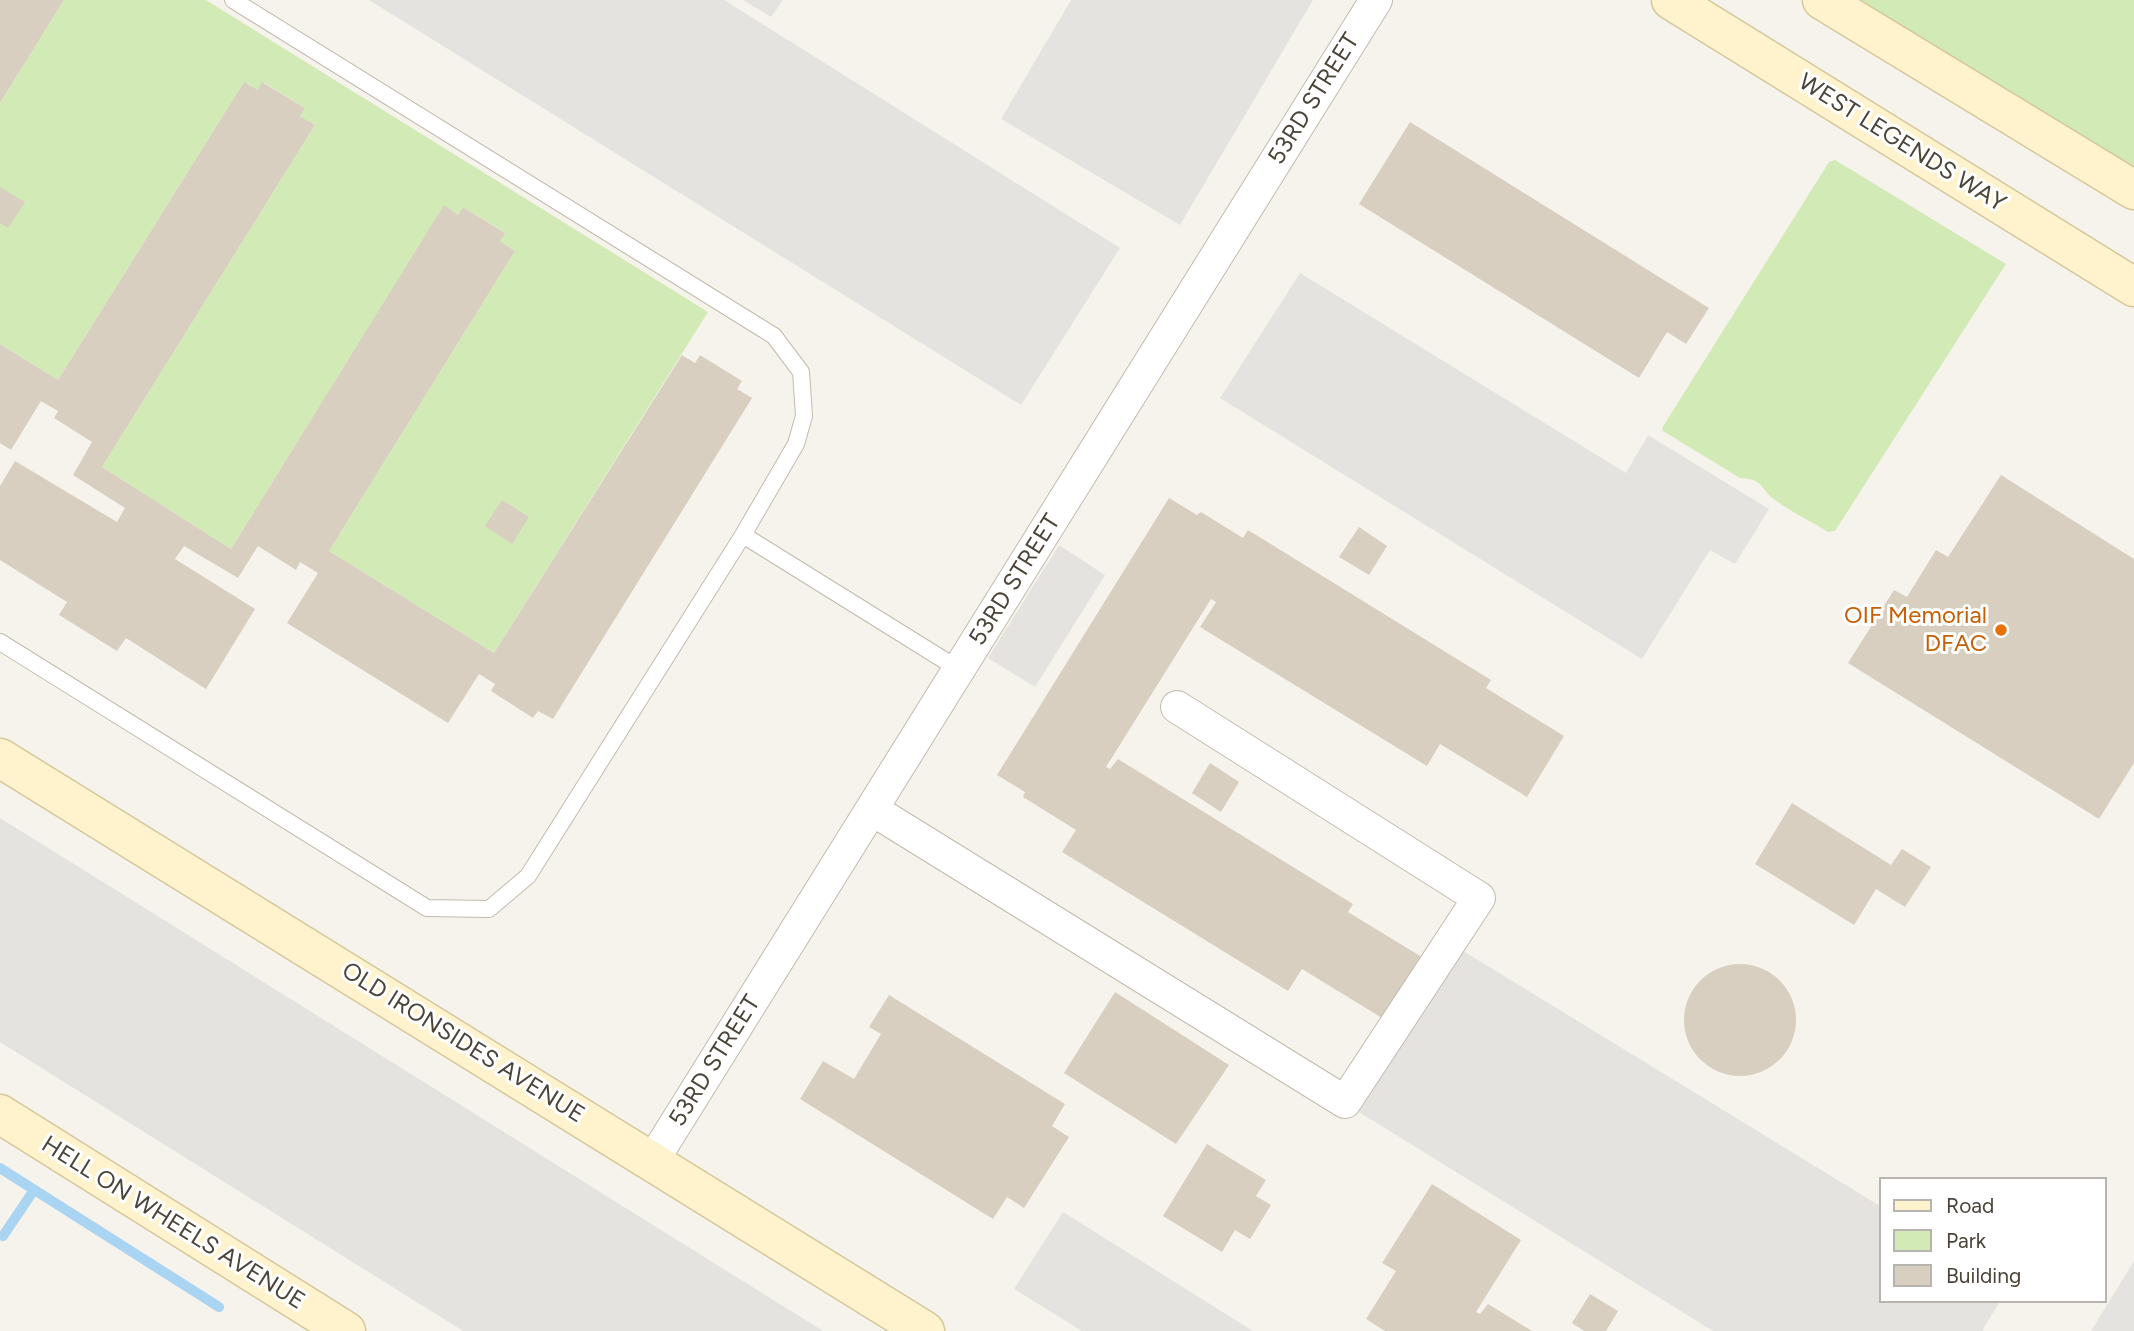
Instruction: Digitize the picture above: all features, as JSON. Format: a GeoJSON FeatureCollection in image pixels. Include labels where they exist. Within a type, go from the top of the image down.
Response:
{"type":"FeatureCollection","features":[{"type":"Feature","properties":{"kind":"street","name":"53RD STREET"},"geometry":{"type":"LineString","coordinates":[[653,1160],[1376,0]]}},
{"type":"Feature","properties":{"kind":"street","name":"WEST LEGENDS WAY"},"geometry":{"type":"LineString","coordinates":[[1671,0],[2134,287]]}},
{"type":"Feature","properties":{"kind":"street"},"geometry":{"type":"LineString","coordinates":[[1822,0],[2134,190]]}},
{"type":"Feature","properties":{"kind":"street"},"geometry":{"type":"LineString","coordinates":[[873,810],[1345,1102],[1479,898],[1177,707]]}},
{"type":"Feature","properties":{"kind":"street","name":"OLD IRONSIDES AVENUE"},"geometry":{"type":"LineString","coordinates":[[0,758],[653,1160],[920,1330]]}},
{"type":"Feature","properties":{"kind":"street","name":"HELL ON WHEELS AVENUE"},"geometry":{"type":"LineString","coordinates":[[0,1114],[346,1331]]}},
{"type":"Feature","properties":{"kind":"lane"},"geometry":{"type":"LineString","coordinates":[[0,642],[427,908],[489,909],[528,876],[743,535],[796,444],[804,416],[801,372],[774,336],[233,0]]}},
{"type":"Feature","properties":{"kind":"lane"},"geometry":{"type":"LineString","coordinates":[[743,535],[960,670]]}},
{"type":"Feature","properties":{"kind":"green space"},"geometry":{"type":"Polygon","coordinates":[[[64,0],[206,0],[708,312],[494,653],[329,551],[515,251],[500,241],[504,232],[463,207],[458,215],[444,206],[231,549],[102,467],[315,125],[300,116],[305,108],[263,82],[258,90],[244,82],[58,380],[0,344],[0,103],[64,0]]]}},
{"type":"Feature","properties":{"kind":"green space"},"geometry":{"type":"Polygon","coordinates":[[[1856,0],[2134,0],[2134,173],[1856,0]]]}},
{"type":"Feature","properties":{"kind":"green space"},"geometry":{"type":"Polygon","coordinates":[[[1835,160],[2006,264],[1835,531],[1828,532],[1781,504],[1758,483],[1740,478],[1662,428],[1829,162],[1835,160]]]}},
{"type":"Feature","properties":{"kind":"shaded area"},"geometry":{"type":"Polygon","coordinates":[[[369,0],[724,0],[1120,248],[1021,405],[369,0]]]}},
{"type":"Feature","properties":{"kind":"shaded area"},"geometry":{"type":"Polygon","coordinates":[[[743,0],[783,0],[771,17],[743,0]]]}},
{"type":"Feature","properties":{"kind":"shaded area"},"geometry":{"type":"Polygon","coordinates":[[[1071,0],[1313,0],[1180,225],[1001,119],[1071,0]]]}},
{"type":"Feature","properties":{"kind":"shaded area"},"geometry":{"type":"Polygon","coordinates":[[[1300,273],[1626,473],[1648,435],[1769,509],[1735,564],[1710,550],[1642,659],[1220,398],[1300,273]]]}},
{"type":"Feature","properties":{"kind":"shaded area"},"geometry":{"type":"Polygon","coordinates":[[[1059,545],[1105,575],[1035,687],[988,658],[1059,545]]]}},
{"type":"Feature","properties":{"kind":"shaded area"},"geometry":{"type":"Polygon","coordinates":[[[0,818],[823,1331],[463,1331],[0,1042],[0,818]]]}},
{"type":"Feature","properties":{"kind":"shaded area"},"geometry":{"type":"Polygon","coordinates":[[[1460,949],[1878,1205],[1878,1303],[1999,1303],[1982,1331],[1713,1331],[1359,1112],[1460,949]]]}},
{"type":"Feature","properties":{"kind":"shaded area"},"geometry":{"type":"Polygon","coordinates":[[[1063,1212],[1253,1331],[1082,1331],[1014,1289],[1063,1212]]]}},
{"type":"Feature","properties":{"kind":"shaded area"},"geometry":{"type":"Polygon","coordinates":[[[2134,1261],[2134,1331],[2091,1331],[2134,1261]]]}},
{"type":"Feature","properties":{"kind":"building"},"geometry":{"type":"Polygon","coordinates":[[[0,0],[64,0],[0,103],[0,0]]]}},
{"type":"Feature","properties":{"kind":"building"},"geometry":{"type":"Polygon","coordinates":[[[244,82],[258,90],[262,82],[305,108],[300,116],[315,125],[102,467],[231,549],[444,205],[458,215],[463,207],[505,233],[500,241],[515,251],[329,551],[494,653],[682,355],[695,363],[700,355],[742,381],[737,389],[752,398],[553,719],[538,711],[533,718],[491,691],[495,684],[479,674],[448,723],[287,623],[318,573],[300,562],[296,570],[258,546],[238,578],[184,546],[175,559],[255,609],[206,689],[126,638],[117,651],[59,615],[67,602],[0,560],[0,486],[15,461],[117,522],[125,508],[73,475],[92,442],[54,418],[58,411],[41,401],[11,450],[0,443],[0,344],[58,380],[244,82]]]}},
{"type":"Feature","properties":{"kind":"building"},"geometry":{"type":"Polygon","coordinates":[[[1410,122],[1709,308],[1686,344],[1667,332],[1639,378],[1359,204],[1410,122]]]}},
{"type":"Feature","properties":{"kind":"building"},"geometry":{"type":"Polygon","coordinates":[[[0,187],[25,202],[8,228],[0,223],[0,187]]]}},
{"type":"Feature","properties":{"kind":"building","name":"OIF Memorial DFAC"},"geometry":{"type":"Polygon","coordinates":[[[2001,475],[2134,559],[2134,763],[2099,819],[1848,663],[1894,590],[1907,597],[1936,550],[1948,557],[2001,475]]]}},
{"type":"Feature","properties":{"kind":"building"},"geometry":{"type":"Polygon","coordinates":[[[1169,498],[1197,515],[1201,512],[1243,538],[1248,530],[1491,680],[1486,688],[1564,736],[1527,797],[1440,744],[1427,766],[1200,627],[1216,602],[1211,599],[1106,767],[1110,769],[1118,759],[1353,904],[1348,912],[1425,959],[1387,1021],[1302,969],[1288,991],[1062,852],[1076,830],[1023,797],[1025,792],[997,775],[1169,498]]]}},
{"type":"Feature","properties":{"kind":"building"},"geometry":{"type":"Polygon","coordinates":[[[502,500],[529,517],[512,544],[485,526],[502,500]]]}},
{"type":"Feature","properties":{"kind":"building"},"geometry":{"type":"Polygon","coordinates":[[[1359,527],[1387,546],[1369,575],[1339,557],[1359,527]]]}},
{"type":"Feature","properties":{"kind":"building"},"geometry":{"type":"Polygon","coordinates":[[[1210,763],[1239,782],[1221,812],[1192,793],[1210,763]]]}},
{"type":"Feature","properties":{"kind":"building"},"geometry":{"type":"Polygon","coordinates":[[[1792,803],[1891,865],[1902,849],[1931,867],[1905,907],[1876,889],[1854,925],[1755,864],[1792,803]]]}},
{"type":"Feature","properties":{"kind":"building"},"geometry":{"type":"Polygon","coordinates":[[[1740,964],[1762,968],[1780,980],[1792,998],[1796,1020],[1792,1042],[1780,1060],[1762,1072],[1740,1076],[1718,1072],[1700,1060],[1688,1042],[1684,1020],[1688,998],[1700,980],[1718,968],[1740,964]]]}},
{"type":"Feature","properties":{"kind":"building"},"geometry":{"type":"Polygon","coordinates":[[[1115,992],[1229,1065],[1176,1144],[1064,1073],[1115,992]]]}},
{"type":"Feature","properties":{"kind":"building"},"geometry":{"type":"Polygon","coordinates":[[[889,995],[1065,1104],[1052,1126],[1069,1137],[1024,1208],[1007,1197],[993,1219],[800,1099],[823,1061],[854,1079],[881,1034],[869,1027],[889,995]]]}},
{"type":"Feature","properties":{"kind":"building"},"geometry":{"type":"Polygon","coordinates":[[[1207,1144],[1266,1180],[1256,1196],[1271,1205],[1250,1239],[1235,1230],[1222,1252],[1163,1216],[1207,1144]]]}},
{"type":"Feature","properties":{"kind":"building"},"geometry":{"type":"Polygon","coordinates":[[[1432,1184],[1521,1240],[1476,1312],[1480,1314],[1488,1304],[1532,1331],[1385,1331],[1366,1319],[1396,1271],[1382,1263],[1432,1184]]]}},
{"type":"Feature","properties":{"kind":"building"},"geometry":{"type":"Polygon","coordinates":[[[1590,1294],[1618,1311],[1606,1331],[1584,1331],[1572,1323],[1590,1294]]]}},
{"type":"Feature","properties":{"kind":"waterway"},"geometry":{"type":"LineString","coordinates":[[0,1168],[219,1307]]}},
{"type":"Feature","properties":{"kind":"waterway"},"geometry":{"type":"LineString","coordinates":[[3,1236],[34,1190]]}},
{"type":"Feature","properties":{"kind":"place","name":"OIF Memorial DFAC"},"geometry":{"type":"Point","coordinates":[2001,630]}}]}
